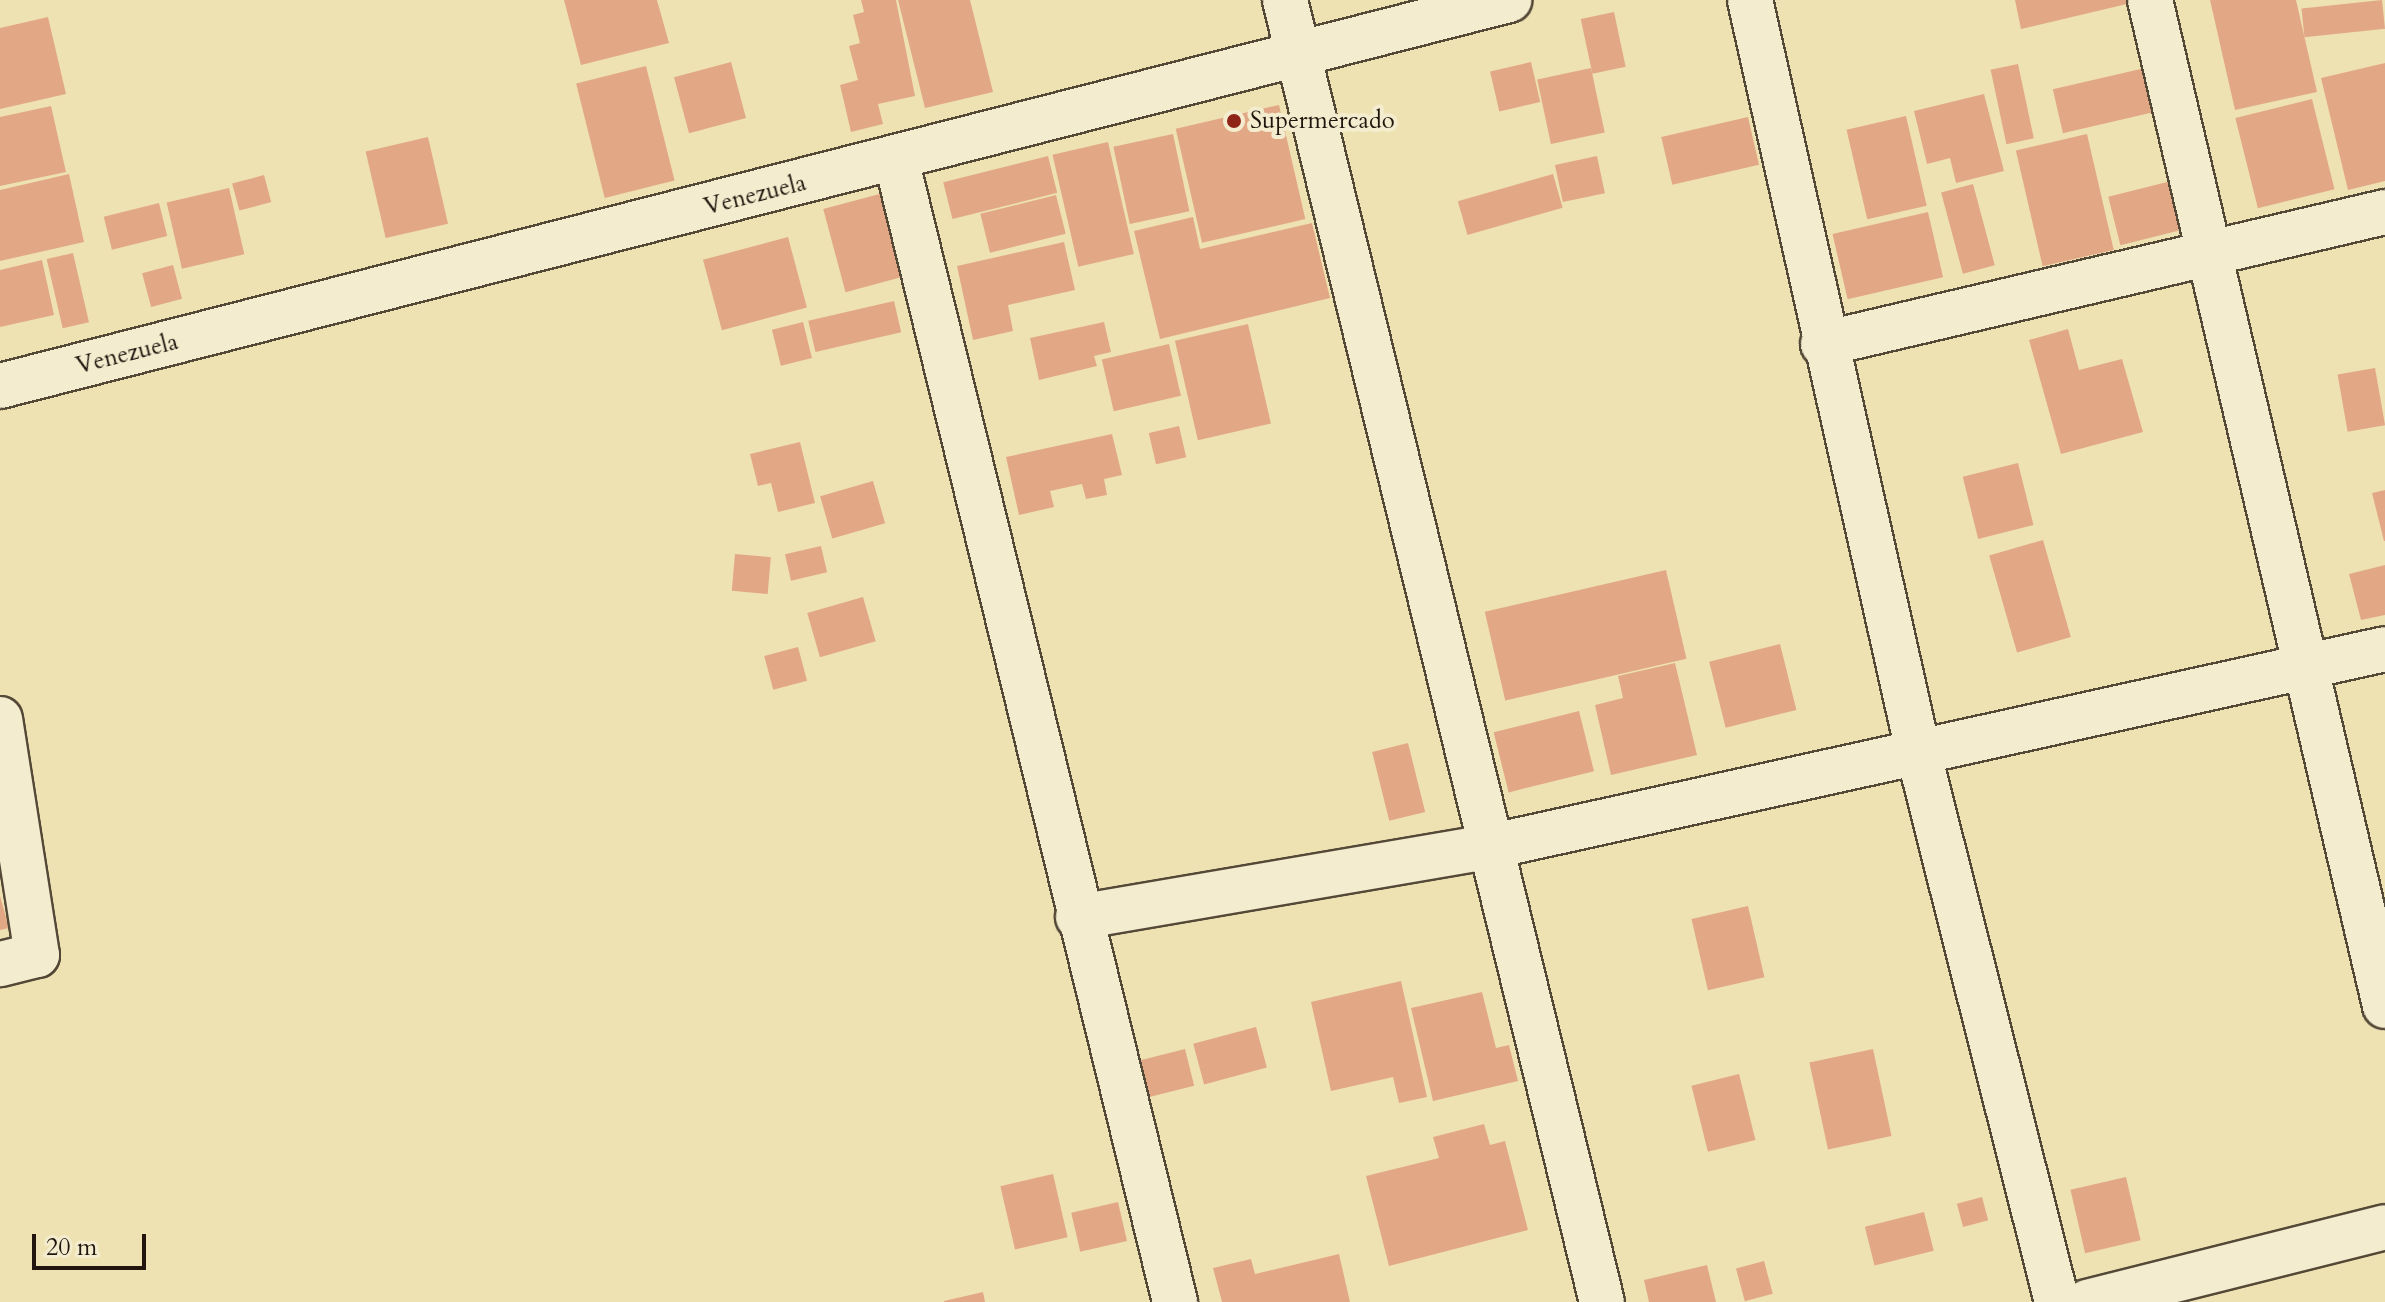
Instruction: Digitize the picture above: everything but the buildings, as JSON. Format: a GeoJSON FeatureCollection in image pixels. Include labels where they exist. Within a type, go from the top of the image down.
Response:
{"type":"FeatureCollection","features":[{"type":"Feature","properties":{"kind":"street"},"geometry":{"type":"LineString","coordinates":[[1285,0],[1602,1302]]}},
{"type":"Feature","properties":{"kind":"street","name":"Venezuela"},"geometry":{"type":"LineString","coordinates":[[0,386],[1509,0]]}},
{"type":"Feature","properties":{"kind":"street"},"geometry":{"type":"LineString","coordinates":[[1750,0],[1823,344],[1918,751],[2057,1302]]}},
{"type":"Feature","properties":{"kind":"street"},"geometry":{"type":"LineString","coordinates":[[2150,0],[2309,668],[2385,1006]]}},
{"type":"Feature","properties":{"kind":"street"},"geometry":{"type":"LineString","coordinates":[[896,159],[1078,917],[1175,1302]]}},
{"type":"Feature","properties":{"kind":"street"},"geometry":{"type":"LineString","coordinates":[[1823,344],[2385,212]]}},
{"type":"Feature","properties":{"kind":"street"},"geometry":{"type":"LineString","coordinates":[[1078,917],[1493,846],[2385,649]]}},
{"type":"Feature","properties":{"kind":"street"},"geometry":{"type":"LineString","coordinates":[[0,719],[37,955],[0,964]]}},
{"type":"Feature","properties":{"kind":"street"},"geometry":{"type":"LineString","coordinates":[[2087,1302],[2385,1227]]}},
{"type":"Feature","properties":{"kind":"place","name":"Supermercado"},"geometry":{"type":"Point","coordinates":[1234,121]}}]}
